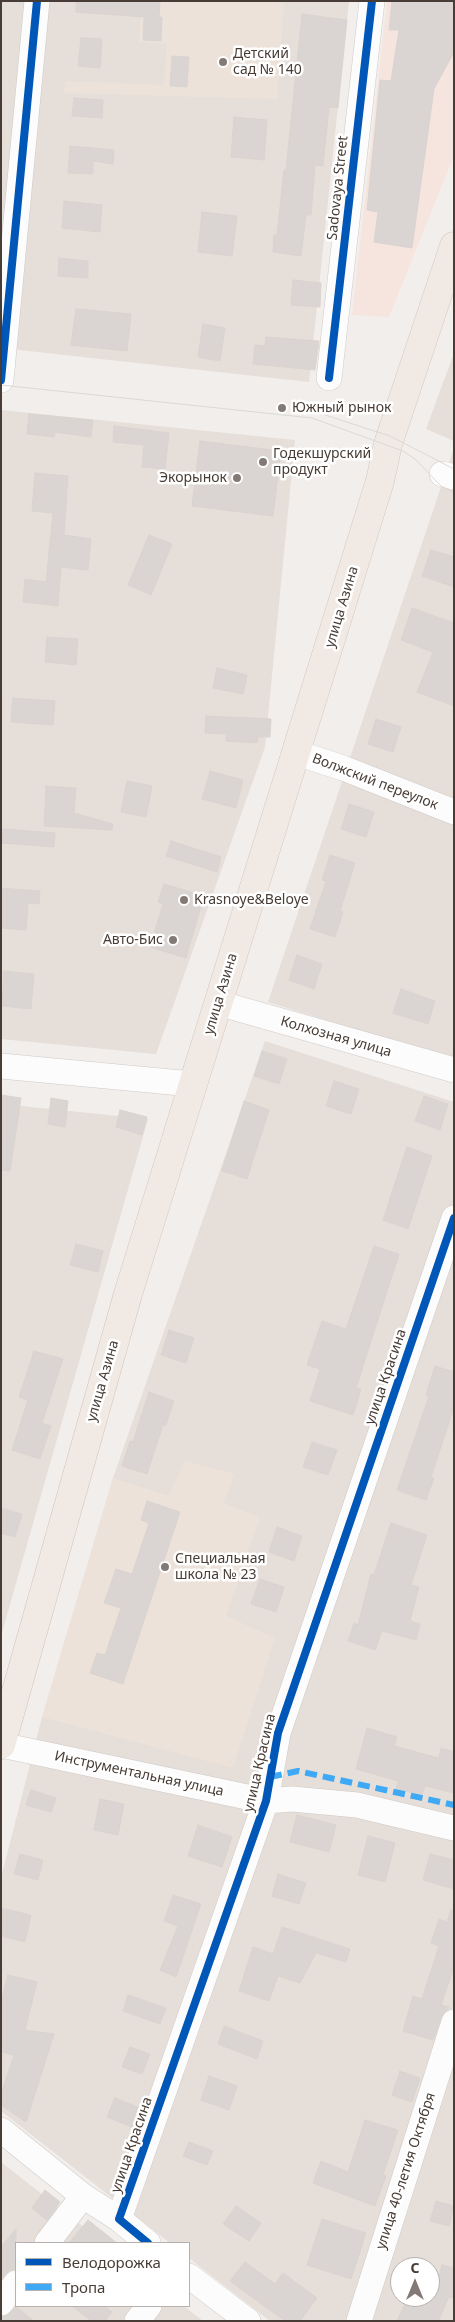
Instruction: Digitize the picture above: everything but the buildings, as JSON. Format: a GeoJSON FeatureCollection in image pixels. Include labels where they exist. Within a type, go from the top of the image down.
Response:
{"type":"FeatureCollection","features":[{"type":"Feature","properties":{"kind":"main road","name":"улица Азина"},"geometry":{"type":"LineString","coordinates":[[1,1745],[128,1294],[192,1084],[297,753],[380,481],[388,444],[454,246]]}},
{"type":"Feature","properties":{"kind":"street"},"geometry":{"type":"LineString","coordinates":[[1,380],[37,1]]}},
{"type":"Feature","properties":{"kind":"street","name":"Sadovaya Street"},"geometry":{"type":"LineString","coordinates":[[329,378],[372,1]]}},
{"type":"Feature","properties":{"kind":"street","name":"Волжский переулок"},"geometry":{"type":"LineString","coordinates":[[297,753],[343,768],[454,812]]}},
{"type":"Feature","properties":{"kind":"street","name":"Колхозная улица"},"geometry":{"type":"LineString","coordinates":[[218,1003],[454,1070]]}},
{"type":"Feature","properties":{"kind":"street"},"geometry":{"type":"LineString","coordinates":[[1,1066],[192,1084]]}},
{"type":"Feature","properties":{"kind":"street","name":"улица Красина"},"geometry":{"type":"LineString","coordinates":[[119,2219],[266,1801],[278,1733],[454,1218]]}},
{"type":"Feature","properties":{"kind":"street","name":"Инструментальная улица"},"geometry":{"type":"LineString","coordinates":[[1,1745],[266,1801],[292,1799],[357,1806],[454,1828]]}},
{"type":"Feature","properties":{"kind":"street","name":"улица 40-летия Октября"},"geometry":{"type":"LineString","coordinates":[[359,2321],[454,2022]]}},
{"type":"Feature","properties":{"kind":"street"},"geometry":{"type":"LineString","coordinates":[[1,2130],[83,2196],[119,2219],[147,2242]]}},
{"type":"Feature","properties":{"kind":"street"},"geometry":{"type":"LineString","coordinates":[[48,2242],[83,2196]]}},
{"type":"Feature","properties":{"kind":"street"},"geometry":{"type":"LineString","coordinates":[[190,2277],[248,2321]]}},
{"type":"Feature","properties":{"kind":"street"},"geometry":{"type":"LineString","coordinates":[[1,2303],[15,2284]]}},
{"type":"Feature","properties":{"kind":"street"},"geometry":{"type":"LineString","coordinates":[[137,2321],[149,2307]]}},
{"type":"Feature","properties":{"kind":"shaded area"},"geometry":{"type":"Polygon","coordinates":[[[1,1],[349,1],[309,382],[1,348],[1,1]]]}},
{"type":"Feature","properties":{"kind":"shaded area","name":"Детский сад № 140"},"geometry":{"type":"Polygon","coordinates":[[[142,1],[284,1],[277,99],[64,93],[65,81],[164,85],[167,44],[139,42],[142,1]]]}},
{"type":"Feature","properties":{"kind":"shaded area"},"geometry":{"type":"Polygon","coordinates":[[[387,1],[454,1],[454,155],[389,317],[352,315],[387,1]]]}},
{"type":"Feature","properties":{"kind":"shaded area"},"geometry":{"type":"Polygon","coordinates":[[[454,353],[454,441],[426,429],[454,353]]]}},
{"type":"Feature","properties":{"kind":"shaded area"},"geometry":{"type":"Polygon","coordinates":[[[1,410],[295,440],[265,747],[156,1054],[1,1039],[1,410]]]}},
{"type":"Feature","properties":{"kind":"shaded area"},"geometry":{"type":"Polygon","coordinates":[[[454,448],[454,1060],[268,1002],[454,448]]]}},
{"type":"Feature","properties":{"kind":"shaded area"},"geometry":{"type":"Polygon","coordinates":[[[265,1041],[454,1102],[454,2321],[270,2321],[190,2259],[190,2242],[169,2242],[1,2111],[1,1878],[42,1717],[113,1478],[265,1041]]]}},
{"type":"Feature","properties":{"kind":"shaded area"},"geometry":{"type":"Polygon","coordinates":[[[1,1104],[148,1119],[1,1636],[1,1104]]]}},
{"type":"Feature","properties":{"kind":"shaded area","name":"Специальная школа № 23"},"geometry":{"type":"Polygon","coordinates":[[[184,1461],[235,1474],[224,1503],[260,1517],[226,1616],[275,1638],[233,1768],[42,1717],[113,1478],[169,1496],[184,1461]]]}},
{"type":"Feature","properties":{"kind":"shaded area"},"geometry":{"type":"Polygon","coordinates":[[[1,2162],[103,2242],[15,2242],[15,2307],[185,2307],[203,2321],[1,2321],[1,2162]]]}},
{"type":"Feature","properties":{"kind":"tram line"},"geometry":{"type":"LineString","coordinates":[[1,385],[312,418],[403,451],[415,459],[441,486],[454,492]]}},
{"type":"Feature","properties":{"kind":"tram line"},"geometry":{"type":"LineString","coordinates":[[325,415],[390,436],[454,469]]}},
{"type":"Feature","properties":{"kind":"marked path"},"geometry":{"type":"LineString","coordinates":[[270,1777],[298,1771],[454,1805]]}},
{"type":"Feature","properties":{"kind":"cycle path"},"geometry":{"type":"LineString","coordinates":[[1,380],[37,1]]}},
{"type":"Feature","properties":{"kind":"cycle path"},"geometry":{"type":"LineString","coordinates":[[329,378],[372,1]]}},
{"type":"Feature","properties":{"kind":"cycle path"},"geometry":{"type":"LineString","coordinates":[[147,2242],[119,2219],[266,1801],[278,1733],[454,1218]]}},
{"type":"Feature","properties":{"kind":"place","name":"Детский сад № 140"},"geometry":{"type":"Point","coordinates":[223,62]}},
{"type":"Feature","properties":{"kind":"place","name":"Южный рынок"},"geometry":{"type":"Point","coordinates":[282,408]}},
{"type":"Feature","properties":{"kind":"place","name":"Годекшурский продукт"},"geometry":{"type":"Point","coordinates":[263,462]}},
{"type":"Feature","properties":{"kind":"place","name":"Экорынок"},"geometry":{"type":"Point","coordinates":[237,478]}},
{"type":"Feature","properties":{"kind":"place","name":"Krasnoye&Beloye"},"geometry":{"type":"Point","coordinates":[184,900]}},
{"type":"Feature","properties":{"kind":"place","name":"Авто-Бис"},"geometry":{"type":"Point","coordinates":[173,940]}},
{"type":"Feature","properties":{"kind":"place","name":"Специальная школа № 23"},"geometry":{"type":"Point","coordinates":[165,1567]}}]}
